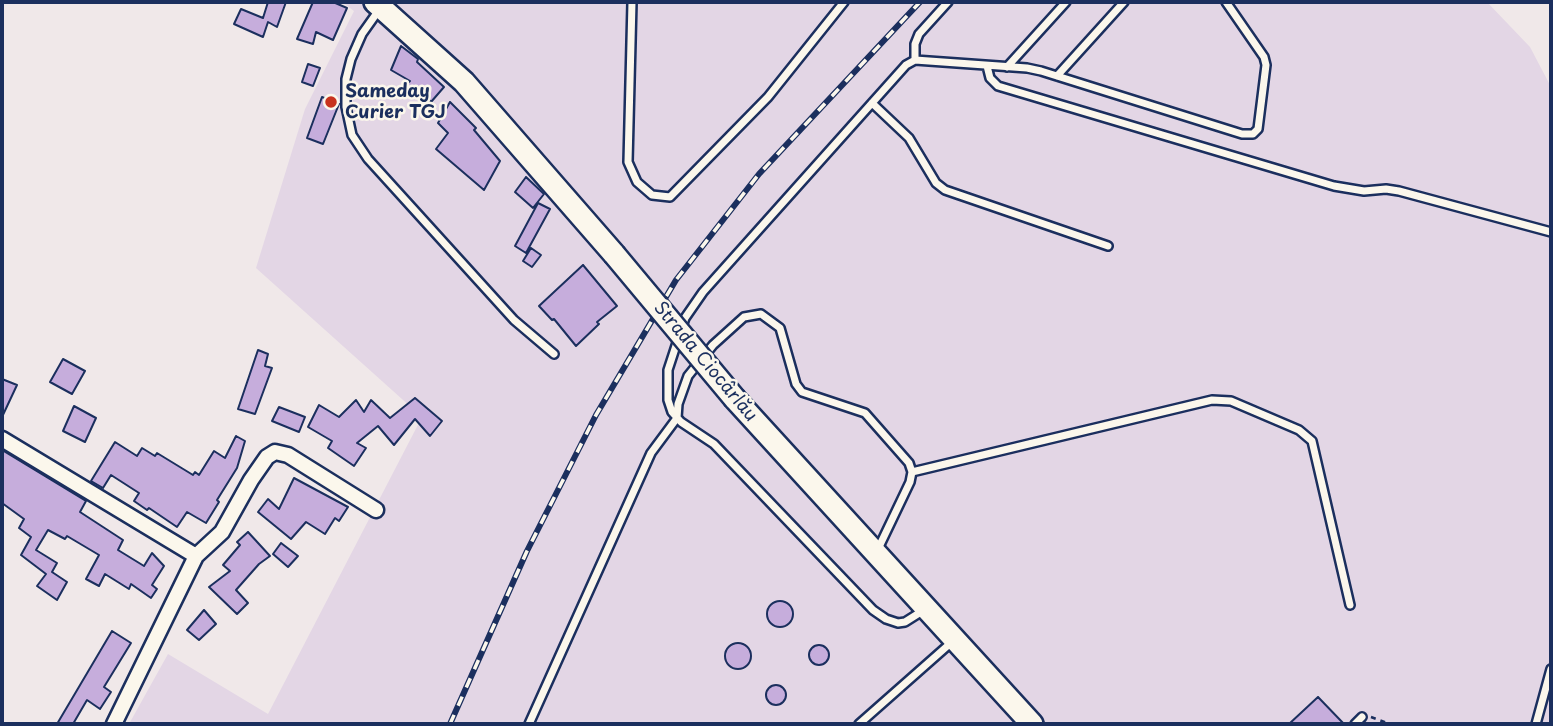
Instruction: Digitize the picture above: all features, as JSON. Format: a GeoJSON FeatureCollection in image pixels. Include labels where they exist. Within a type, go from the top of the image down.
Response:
{"type":"FeatureCollection","features":[{"type":"Feature","properties":{"kind":"main road","name":"Strada Ciocârlău"},"geometry":{"type":"LineString","coordinates":[[381,3],[464,82],[614,254],[735,399],[1032,724]]}},
{"type":"Feature","properties":{"kind":"street"},"geometry":{"type":"LineString","coordinates":[[2,439],[196,556]]}},
{"type":"Feature","properties":{"kind":"street"},"geometry":{"type":"LineString","coordinates":[[114,724],[196,556],[222,531],[267,457],[275,452],[288,455],[376,510]]}},
{"type":"Feature","properties":{"kind":"lane"},"geometry":{"type":"LineString","coordinates":[[632,2],[628,162],[637,182],[652,195],[670,197],[768,97],[844,2]]}},
{"type":"Feature","properties":{"kind":"lane"},"geometry":{"type":"LineString","coordinates":[[915,60],[915,44],[919,34],[948,2]]}},
{"type":"Feature","properties":{"kind":"lane"},"geometry":{"type":"LineString","coordinates":[[1007,67],[1066,2]]}},
{"type":"Feature","properties":{"kind":"lane"},"geometry":{"type":"LineString","coordinates":[[1057,76],[1124,2]]}},
{"type":"Feature","properties":{"kind":"lane"},"geometry":{"type":"LineString","coordinates":[[927,608],[905,622],[898,623],[873,610],[714,444],[677,418],[668,400],[668,370],[685,318],[692,304],[906,65],[915,60],[1027,68],[1242,134],[1253,134],[1258,129],[1266,65],[1226,2]]}},
{"type":"Feature","properties":{"kind":"lane"},"geometry":{"type":"LineString","coordinates":[[381,3],[362,34],[345,79],[346,107],[352,135],[368,159],[514,320],[554,354]]}},
{"type":"Feature","properties":{"kind":"lane"},"geometry":{"type":"LineString","coordinates":[[986,66],[990,78],[998,86],[1334,186],[1364,191],[1399,191],[1551,232]]}},
{"type":"Feature","properties":{"kind":"lane"},"geometry":{"type":"LineString","coordinates":[[872,103],[909,138],[936,183],[945,190],[1108,246]]}},
{"type":"Feature","properties":{"kind":"lane"},"geometry":{"type":"LineString","coordinates":[[529,724],[651,453],[677,418],[678,404],[688,376],[713,345],[744,317],[761,314],[780,328],[796,384],[802,392],[865,413],[874,420],[909,463],[912,471],[910,482],[877,553]]}},
{"type":"Feature","properties":{"kind":"lane"},"geometry":{"type":"LineString","coordinates":[[912,471],[1212,400],[1231,401],[1299,430],[1312,441],[1350,605]]}},
{"type":"Feature","properties":{"kind":"lane"},"geometry":{"type":"LineString","coordinates":[[859,724],[955,638]]}},
{"type":"Feature","properties":{"kind":"lane"},"geometry":{"type":"LineString","coordinates":[[1535,724],[1551,668]]}},
{"type":"Feature","properties":{"kind":"lane"},"geometry":{"type":"LineString","coordinates":[[1355,724],[1362,718]]}},
{"type":"Feature","properties":{"kind":"path"},"geometry":{"type":"LineString","coordinates":[[1362,718],[1377,718],[1390,724]]}},
{"type":"Feature","properties":{"kind":"shaded area"},"geometry":{"type":"Polygon","coordinates":[[[342,2],[1487,2],[1530,47],[1551,87],[1551,724],[129,724],[168,654],[268,714],[422,417],[256,268],[305,109],[354,11],[342,2]]]}},
{"type":"Feature","properties":{"kind":"building"},"geometry":{"type":"Polygon","coordinates":[[[268,2],[286,2],[277,27],[268,22],[263,37],[234,24],[241,9],[263,18],[268,2]]]}},
{"type":"Feature","properties":{"kind":"building"},"geometry":{"type":"Polygon","coordinates":[[[313,2],[333,2],[347,8],[333,40],[316,32],[313,44],[297,39],[313,2]]]}},
{"type":"Feature","properties":{"kind":"building"},"geometry":{"type":"Polygon","coordinates":[[[401,46],[418,59],[417,62],[444,87],[431,102],[420,90],[413,94],[406,85],[410,81],[391,70],[401,46]]]}},
{"type":"Feature","properties":{"kind":"building"},"geometry":{"type":"Polygon","coordinates":[[[308,64],[320,68],[313,86],[302,82],[308,64]]]}},
{"type":"Feature","properties":{"kind":"building"},"geometry":{"type":"Polygon","coordinates":[[[322,97],[339,104],[323,144],[307,138],[322,97]]]}},
{"type":"Feature","properties":{"kind":"building"},"geometry":{"type":"Polygon","coordinates":[[[450,102],[476,128],[474,130],[500,161],[484,190],[436,149],[448,133],[438,123],[450,102]]]}},
{"type":"Feature","properties":{"kind":"building"},"geometry":{"type":"Polygon","coordinates":[[[526,177],[544,194],[533,208],[515,192],[526,177]]]}},
{"type":"Feature","properties":{"kind":"building"},"geometry":{"type":"Polygon","coordinates":[[[538,203],[550,209],[526,253],[515,246],[538,203]]]}},
{"type":"Feature","properties":{"kind":"building"},"geometry":{"type":"Polygon","coordinates":[[[531,248],[541,255],[532,267],[523,261],[531,248]]]}},
{"type":"Feature","properties":{"kind":"building"},"geometry":{"type":"Polygon","coordinates":[[[583,265],[617,306],[597,322],[599,324],[576,346],[554,319],[539,306],[583,265]]]}},
{"type":"Feature","properties":{"kind":"building"},"geometry":{"type":"Polygon","coordinates":[[[258,350],[268,354],[265,366],[272,368],[255,414],[238,409],[258,350]]]}},
{"type":"Feature","properties":{"kind":"building"},"geometry":{"type":"Polygon","coordinates":[[[63,359],[85,371],[72,394],[50,382],[63,359]]]}},
{"type":"Feature","properties":{"kind":"building"},"geometry":{"type":"Polygon","coordinates":[[[2,379],[17,385],[2,417],[2,379]]]}},
{"type":"Feature","properties":{"kind":"building"},"geometry":{"type":"Polygon","coordinates":[[[415,398],[442,421],[430,436],[415,419],[394,445],[378,426],[357,443],[366,448],[354,466],[328,448],[332,441],[308,427],[319,405],[339,417],[356,400],[364,412],[371,400],[390,418],[415,398]]]}},
{"type":"Feature","properties":{"kind":"building"},"geometry":{"type":"Polygon","coordinates":[[[74,406],[96,418],[85,442],[63,431],[74,406]]]}},
{"type":"Feature","properties":{"kind":"building"},"geometry":{"type":"Polygon","coordinates":[[[279,407],[305,417],[299,432],[272,421],[279,407]]]}},
{"type":"Feature","properties":{"kind":"building"},"geometry":{"type":"Polygon","coordinates":[[[236,436],[245,441],[237,468],[206,523],[187,512],[177,527],[134,501],[139,493],[111,475],[103,488],[91,481],[115,442],[137,456],[142,448],[155,456],[157,453],[193,475],[195,472],[199,475],[214,451],[225,458],[236,436]]]}},
{"type":"Feature","properties":{"kind":"building"},"geometry":{"type":"Polygon","coordinates":[[[2,450],[86,501],[80,512],[123,540],[118,550],[144,566],[152,553],[164,566],[152,585],[157,589],[151,598],[131,584],[129,589],[105,574],[99,586],[86,579],[99,555],[67,536],[65,539],[48,530],[36,550],[57,563],[52,572],[67,582],[57,600],[37,586],[46,574],[21,555],[31,537],[19,528],[24,519],[2,503],[2,450]]]}},
{"type":"Feature","properties":{"kind":"building"},"geometry":{"type":"Polygon","coordinates":[[[294,478],[348,507],[339,521],[335,518],[325,534],[306,522],[291,539],[258,512],[268,499],[279,509],[294,478]]]}},
{"type":"Feature","properties":{"kind":"building"},"geometry":{"type":"Polygon","coordinates":[[[248,532],[270,556],[259,564],[236,590],[248,603],[237,614],[209,587],[230,571],[223,565],[240,545],[237,542],[248,532]]]}},
{"type":"Feature","properties":{"kind":"building"},"geometry":{"type":"Polygon","coordinates":[[[281,543],[298,556],[288,567],[273,554],[281,543]]]}},
{"type":"Feature","properties":{"kind":"building"},"geometry":{"type":"Polygon","coordinates":[[[780,601],[789,605],[793,614],[789,623],[780,627],[771,623],[767,614],[771,605],[780,601]]]}},
{"type":"Feature","properties":{"kind":"building"},"geometry":{"type":"Polygon","coordinates":[[[204,610],[216,624],[199,640],[187,630],[204,610]]]}},
{"type":"Feature","properties":{"kind":"building"},"geometry":{"type":"Polygon","coordinates":[[[112,631],[131,643],[104,687],[111,692],[100,709],[87,700],[73,724],[57,724],[112,631]]]}},
{"type":"Feature","properties":{"kind":"building"},"geometry":{"type":"Polygon","coordinates":[[[738,643],[747,647],[751,656],[747,665],[738,669],[729,665],[725,656],[729,647],[738,643]]]}},
{"type":"Feature","properties":{"kind":"building"},"geometry":{"type":"Polygon","coordinates":[[[815,645],[823,645],[829,655],[823,665],[815,665],[809,659],[809,651],[815,645]]]}},
{"type":"Feature","properties":{"kind":"building"},"geometry":{"type":"Polygon","coordinates":[[[772,685],[780,685],[786,695],[780,705],[772,705],[766,699],[766,691],[772,685]]]}},
{"type":"Feature","properties":{"kind":"building"},"geometry":{"type":"Polygon","coordinates":[[[1318,697],[1344,724],[1289,724],[1318,697]]]}},
{"type":"Feature","properties":{"kind":"railway"},"geometry":{"type":"LineString","coordinates":[[450,724],[527,551],[596,415],[676,280],[759,174],[920,2]]}},
{"type":"Feature","properties":{"kind":"place","name":"Sameday Curier TGJ"},"geometry":{"type":"Point","coordinates":[331,102]}}]}
